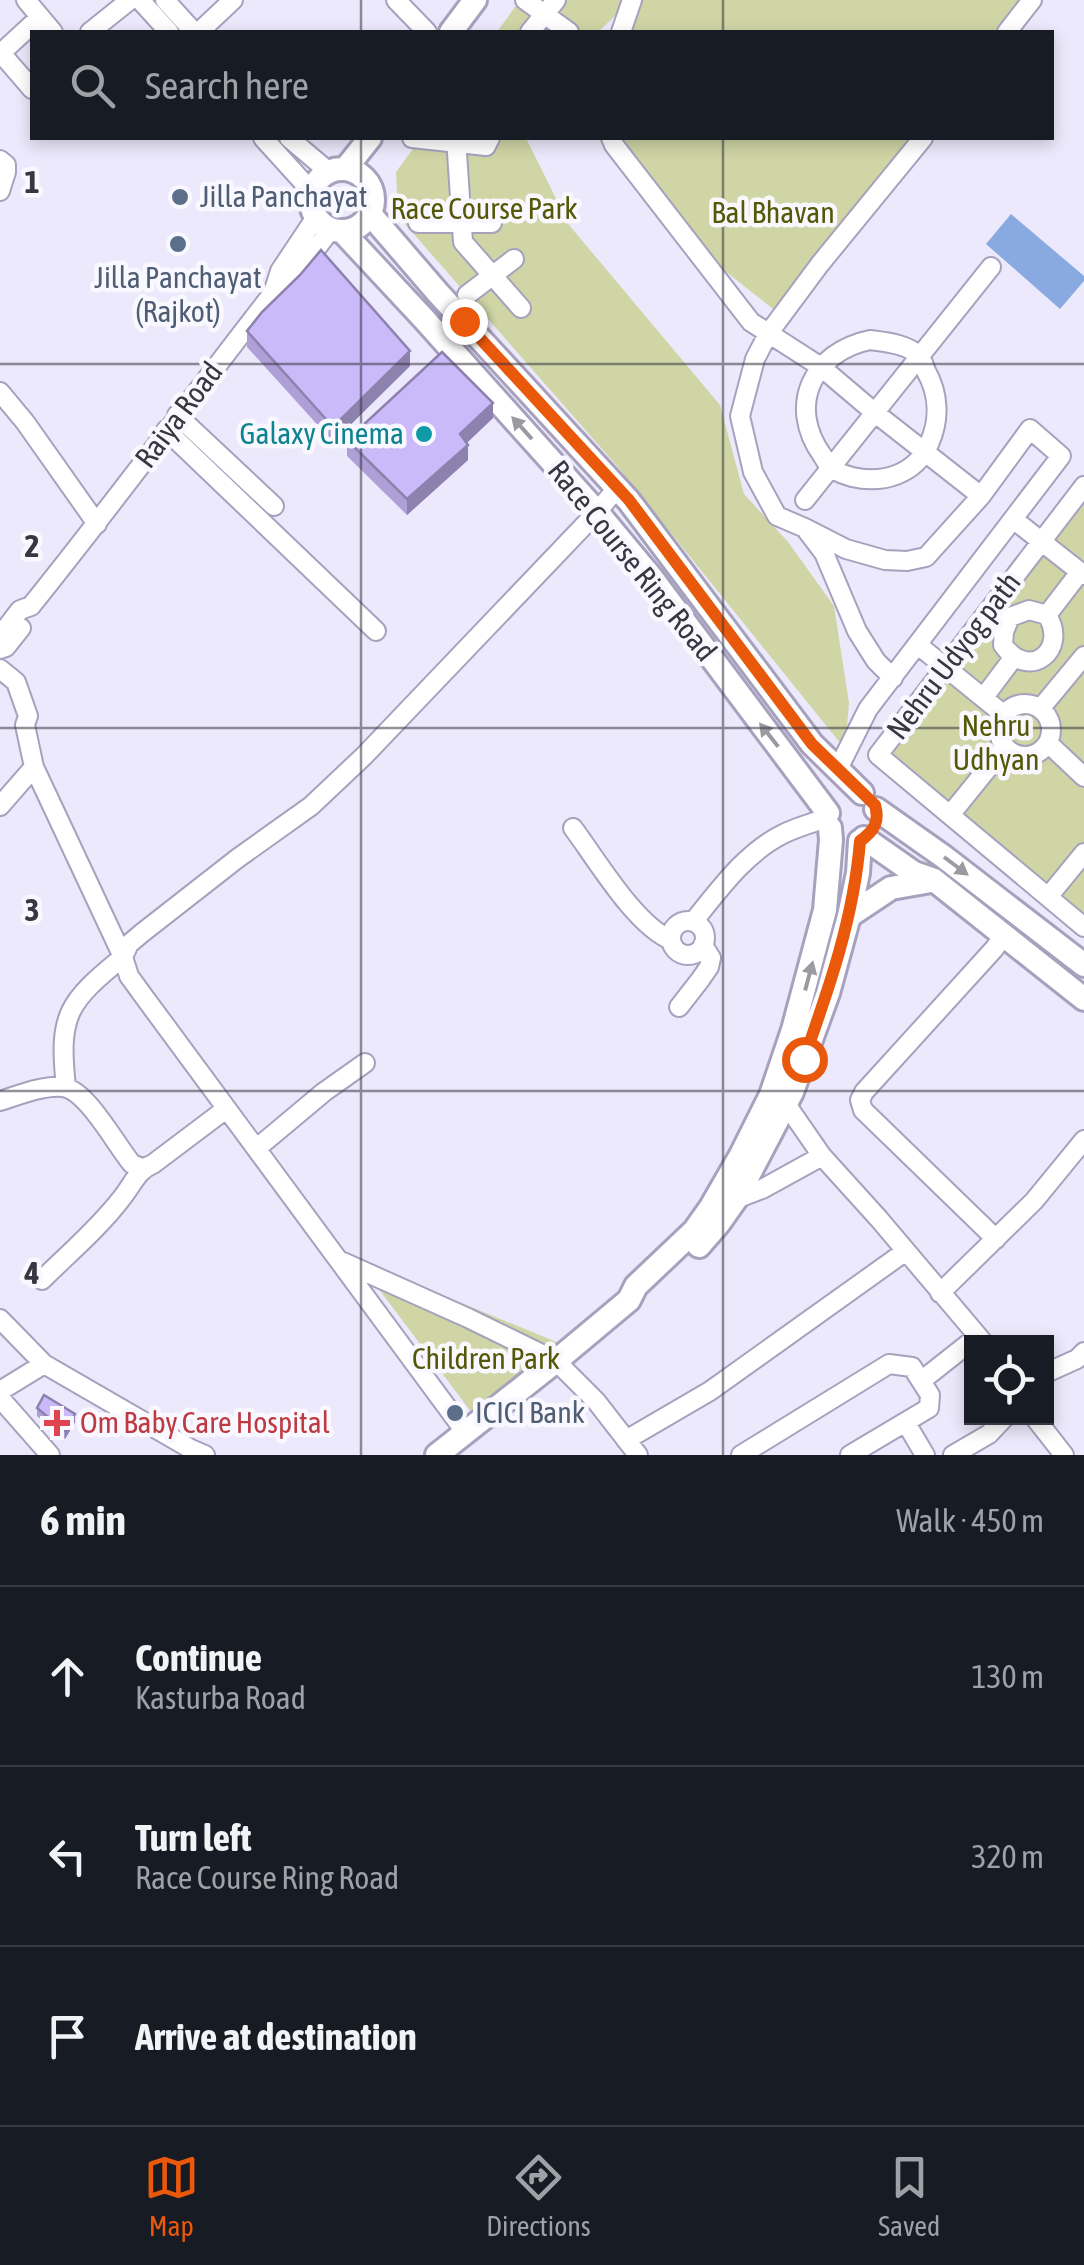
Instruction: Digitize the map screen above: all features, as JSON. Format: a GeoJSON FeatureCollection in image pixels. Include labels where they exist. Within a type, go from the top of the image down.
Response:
{"type":"FeatureCollection","features":[{"type":"Feature","properties":{"kind":"main road"},"geometry":{"type":"LineString","coordinates":[[452,30],[475,0]]}},
{"type":"Feature","properties":{"kind":"main road"},"geometry":{"type":"LineString","coordinates":[[337,170],[361,174],[371,187],[373,205],[359,226],[330,226],[310,200],[321,176],[337,170],[368,140]]}},
{"type":"Feature","properties":{"kind":"main road","name":"Race Course Ring Road"},"geometry":{"type":"LineString","coordinates":[[370,214],[618,488],[812,744],[869,801],[1084,964]]}},
{"type":"Feature","properties":{"kind":"main road","name":"Race Course Ring Road"},"geometry":{"type":"LineString","coordinates":[[330,226],[424,319],[597,512],[664,592],[828,820]]}},
{"type":"Feature","properties":{"kind":"main road"},"geometry":{"type":"LineString","coordinates":[[437,1455],[684,1260],[736,1198],[828,994],[849,916],[862,840],[876,823],[869,801],[852,792],[834,800],[828,820],[831,840],[825,910],[778,1100],[694,1231],[636,1286],[629,1300]]}},
{"type":"Feature","properties":{"kind":"main road"},"geometry":{"type":"LineString","coordinates":[[828,820],[836,836],[862,840],[914,873],[934,880],[1084,999]]}},
{"type":"Feature","properties":{"kind":"main road"},"geometry":{"type":"LineString","coordinates":[[849,916],[891,888],[934,880]]}},
{"type":"Feature","properties":{"kind":"street"},"geometry":{"type":"LineString","coordinates":[[26,0],[51,30]]}},
{"type":"Feature","properties":{"kind":"street"},"geometry":{"type":"LineString","coordinates":[[92,30],[130,0]]}},
{"type":"Feature","properties":{"kind":"street"},"geometry":{"type":"LineString","coordinates":[[140,0],[167,30]]}},
{"type":"Feature","properties":{"kind":"street"},"geometry":{"type":"LineString","coordinates":[[164,0],[194,30]]}},
{"type":"Feature","properties":{"kind":"street"},"geometry":{"type":"LineString","coordinates":[[198,30],[233,0]]}},
{"type":"Feature","properties":{"kind":"street"},"geometry":{"type":"LineString","coordinates":[[396,0],[425,30]]}},
{"type":"Feature","properties":{"kind":"street"},"geometry":{"type":"LineString","coordinates":[[525,0],[550,7],[567,30]]}},
{"type":"Feature","properties":{"kind":"street"},"geometry":{"type":"LineString","coordinates":[[622,30],[632,0]]}},
{"type":"Feature","properties":{"kind":"street"},"geometry":{"type":"LineString","coordinates":[[1009,30],[1032,0]]}},
{"type":"Feature","properties":{"kind":"street"},"geometry":{"type":"LineString","coordinates":[[532,30],[550,7]]}},
{"type":"Feature","properties":{"kind":"street"},"geometry":{"type":"LineString","coordinates":[[30,88],[0,53],[40,17]]}},
{"type":"Feature","properties":{"kind":"street"},"geometry":{"type":"LineString","coordinates":[[265,140],[312,192]]}},
{"type":"Feature","properties":{"kind":"street"},"geometry":{"type":"LineString","coordinates":[[292,140],[337,170]]}},
{"type":"Feature","properties":{"kind":"street"},"geometry":{"type":"LineString","coordinates":[[489,140],[486,146],[456,140],[463,242],[520,308]]}},
{"type":"Feature","properties":{"kind":"street"},"geometry":{"type":"LineString","coordinates":[[613,140],[751,322],[821,367],[982,496]]}},
{"type":"Feature","properties":{"kind":"street"},"geometry":{"type":"LineString","coordinates":[[838,769],[868,709],[1061,456],[1030,428],[982,496],[939,546],[926,558],[908,561],[885,560],[846,549],[777,516],[754,472],[740,416],[755,359],[768,334],[820,264],[921,140]]}},
{"type":"Feature","properties":{"kind":"street"},"geometry":{"type":"LineString","coordinates":[[0,160],[6,172],[0,191]]}},
{"type":"Feature","properties":{"kind":"street"},"geometry":{"type":"LineString","coordinates":[[418,223],[492,223]]}},
{"type":"Feature","properties":{"kind":"street","name":"Raiya Road"},"geometry":{"type":"LineString","coordinates":[[0,636],[20,610],[31,606],[97,524],[273,293],[291,282],[330,226]]}},
{"type":"Feature","properties":{"kind":"street"},"geometry":{"type":"LineString","coordinates":[[467,295],[514,259]]}},
{"type":"Feature","properties":{"kind":"street"},"geometry":{"type":"LineString","coordinates":[[805,500],[991,267]]}},
{"type":"Feature","properties":{"kind":"street"},"geometry":{"type":"LineString","coordinates":[[870,340],[892,343],[920,356],[931,378],[938,410],[926,451],[886,480],[847,476],[831,468],[815,445],[804,411],[821,367],[851,344],[870,340]]}},
{"type":"Feature","properties":{"kind":"street"},"geometry":{"type":"LineString","coordinates":[[2,399],[97,524]]}},
{"type":"Feature","properties":{"kind":"street"},"geometry":{"type":"LineString","coordinates":[[172,423],[274,506]]}},
{"type":"Feature","properties":{"kind":"street"},"geometry":{"type":"LineString","coordinates":[[172,423],[376,630]]}},
{"type":"Feature","properties":{"kind":"street","name":"Nehru Udyog path"},"geometry":{"type":"LineString","coordinates":[[1084,486],[878,756],[1084,927]]}},
{"type":"Feature","properties":{"kind":"street"},"geometry":{"type":"LineString","coordinates":[[66,1087],[62,1037],[80,994],[123,957],[142,934],[311,806],[364,756],[618,488]]}},
{"type":"Feature","properties":{"kind":"street"},"geometry":{"type":"LineString","coordinates":[[1013,519],[1082,573],[1048,614]]}},
{"type":"Feature","properties":{"kind":"street"},"geometry":{"type":"LineString","coordinates":[[806,528],[824,553],[857,631],[876,661],[893,678]]}},
{"type":"Feature","properties":{"kind":"street","name":"Raiya Road"},"geometry":{"type":"LineString","coordinates":[[0,649],[6,647],[31,615],[31,606]]}},
{"type":"Feature","properties":{"kind":"street"},"geometry":{"type":"LineString","coordinates":[[1029,610],[1048,614],[1054,626],[1052,646],[1045,658],[1032,662],[1014,657],[1003,645],[1010,618],[1029,610]]}},
{"type":"Feature","properties":{"kind":"street"},"geometry":{"type":"LineString","coordinates":[[918,644],[1003,714]]}},
{"type":"Feature","properties":{"kind":"street"},"geometry":{"type":"LineString","coordinates":[[1040,709],[1084,656]]}},
{"type":"Feature","properties":{"kind":"street"},"geometry":{"type":"LineString","coordinates":[[984,698],[1014,657]]}},
{"type":"Feature","properties":{"kind":"street"},"geometry":{"type":"LineString","coordinates":[[3,671],[19,719],[25,725],[34,767],[129,976],[466,1433]]}},
{"type":"Feature","properties":{"kind":"street"},"geometry":{"type":"LineString","coordinates":[[1022,705],[1040,709],[1051,724],[1048,742],[1037,754],[1026,756],[1004,747],[999,727],[1003,714],[1022,705]]}},
{"type":"Feature","properties":{"kind":"street"},"geometry":{"type":"LineString","coordinates":[[1048,742],[1082,771]]}},
{"type":"Feature","properties":{"kind":"street"},"geometry":{"type":"LineString","coordinates":[[950,815],[1004,747]]}},
{"type":"Feature","properties":{"kind":"street"},"geometry":{"type":"LineString","coordinates":[[0,806],[34,767]]}},
{"type":"Feature","properties":{"kind":"street"},"geometry":{"type":"LineString","coordinates":[[694,922],[724,883],[768,843],[800,826],[828,820]]}},
{"type":"Feature","properties":{"kind":"street"},"geometry":{"type":"LineString","coordinates":[[573,828],[638,915],[671,940],[676,950],[685,955],[696,953],[703,946]]}},
{"type":"Feature","properties":{"kind":"street"},"geometry":{"type":"LineString","coordinates":[[1048,897],[1084,853]]}},
{"type":"Feature","properties":{"kind":"street"},"geometry":{"type":"LineString","coordinates":[[671,940],[677,925],[694,922],[702,929],[703,946],[711,958],[709,967],[678,1008]]}},
{"type":"Feature","properties":{"kind":"street"},"geometry":{"type":"LineString","coordinates":[[996,1239],[863,1110],[860,1100],[1004,934]]}},
{"type":"Feature","properties":{"kind":"street"},"geometry":{"type":"LineString","coordinates":[[257,1148],[365,1063]]}},
{"type":"Feature","properties":{"kind":"street"},"geometry":{"type":"LineString","coordinates":[[0,1101],[66,1087],[83,1097],[132,1164],[142,1168]]}},
{"type":"Feature","properties":{"kind":"street"},"geometry":{"type":"LineString","coordinates":[[778,1100],[977,1335]]}},
{"type":"Feature","properties":{"kind":"street"},"geometry":{"type":"LineString","coordinates":[[42,1280],[106,1217],[142,1168],[153,1164],[226,1109]]}},
{"type":"Feature","properties":{"kind":"street"},"geometry":{"type":"LineString","coordinates":[[940,1293],[1034,1201],[1084,1140]]}},
{"type":"Feature","properties":{"kind":"street"},"geometry":{"type":"LineString","coordinates":[[736,1198],[762,1190],[822,1156]]}},
{"type":"Feature","properties":{"kind":"street"},"geometry":{"type":"LineString","coordinates":[[338,1260],[556,1362],[596,1401],[632,1447],[906,1251]]}},
{"type":"Feature","properties":{"kind":"street"},"geometry":{"type":"LineString","coordinates":[[0,1319],[44,1364],[193,1453]]}},
{"type":"Feature","properties":{"kind":"street"},"geometry":{"type":"LineString","coordinates":[[920,1381],[964,1351]]}},
{"type":"Feature","properties":{"kind":"street"},"geometry":{"type":"LineString","coordinates":[[1054,1369],[1084,1352]]}},
{"type":"Feature","properties":{"kind":"street"},"geometry":{"type":"LineString","coordinates":[[44,1364],[0,1394],[50,1455]]}},
{"type":"Feature","properties":{"kind":"street"},"geometry":{"type":"LineString","coordinates":[[740,1455],[889,1364],[912,1368],[930,1395],[929,1408],[850,1455]]}},
{"type":"Feature","properties":{"kind":"street"},"geometry":{"type":"LineString","coordinates":[[906,1423],[924,1455]]}},
{"type":"Feature","properties":{"kind":"street"},"geometry":{"type":"LineString","coordinates":[[953,1455],[997,1425]]}},
{"type":"Feature","properties":{"kind":"street"},"geometry":{"type":"LineString","coordinates":[[1039,1425],[1058,1453]]}},
{"type":"Feature","properties":{"kind":"green space"},"geometry":{"type":"Polygon","coordinates":[[[520,0],[632,0],[600,30],[498,30],[520,0]]]}},
{"type":"Feature","properties":{"kind":"green space"},"geometry":{"type":"Polygon","coordinates":[[[635,0],[1034,0],[1011,30],[625,30],[635,0]]]}},
{"type":"Feature","properties":{"kind":"green space","name":"Race Course Park"},"geometry":{"type":"Polygon","coordinates":[[[420,140],[527,140],[569,225],[720,405],[744,494],[788,542],[834,606],[849,703],[845,749],[616,465],[398,216],[396,172],[420,140]]]}},
{"type":"Feature","properties":{"kind":"green space","name":"Bal Bhavan"},"geometry":{"type":"Polygon","coordinates":[[[617,140],[926,140],[787,320],[692,245],[617,140]]]}},
{"type":"Feature","properties":{"kind":"green space","name":"Nehru Udhyan"},"geometry":{"type":"Polygon","coordinates":[[[1084,486],[1084,927],[878,756],[1084,486]]]}},
{"type":"Feature","properties":{"kind":"green space","name":"Children Park"},"geometry":{"type":"Polygon","coordinates":[[[357,1260],[571,1348],[478,1421],[357,1260]]]}},
{"type":"Feature","properties":{"kind":"water"},"geometry":{"type":"Polygon","coordinates":[[[1011,214],[1084,276],[1060,309],[986,244],[1011,214]]]}},
{"type":"Feature","properties":{"kind":"building"},"geometry":{"type":"Polygon","coordinates":[[[321,250],[410,351],[333,427],[247,331],[321,250]]]}},
{"type":"Feature","properties":{"kind":"building","name":"Galaxy Cinema"},"geometry":{"type":"Polygon","coordinates":[[[442,352],[493,403],[460,434],[468,445],[407,499],[347,440],[442,352]]]}},
{"type":"Feature","properties":{"kind":"building"},"geometry":{"type":"Polygon","coordinates":[[[44,1395],[75,1414],[65,1431],[37,1408],[44,1395]]]}},
{"type":"Feature","properties":{"kind":"place","name":"Jilla Panchayat"},"geometry":{"type":"Point","coordinates":[180,197]}},
{"type":"Feature","properties":{"kind":"place","name":"Jilla Panchayat (Rajkot)"},"geometry":{"type":"Point","coordinates":[178,244]}},
{"type":"Feature","properties":{"kind":"place","name":"Galaxy Cinema"},"geometry":{"type":"Point","coordinates":[424,434]}},
{"type":"Feature","properties":{"kind":"place","name":"ICICI Bank"},"geometry":{"type":"Point","coordinates":[455,1413]}},
{"type":"Feature","properties":{"kind":"place","name":"Om Baby Care Hospital"},"geometry":{"type":"Point","coordinates":[57,1423]}},
{"type":"Feature","properties":{"kind":"route"},"geometry":{"type":"LineString","coordinates":[[464,321],[629,500],[812,744],[875,805],[876,823],[860,841],[850,911],[828,994],[804,1059]]}}]}
